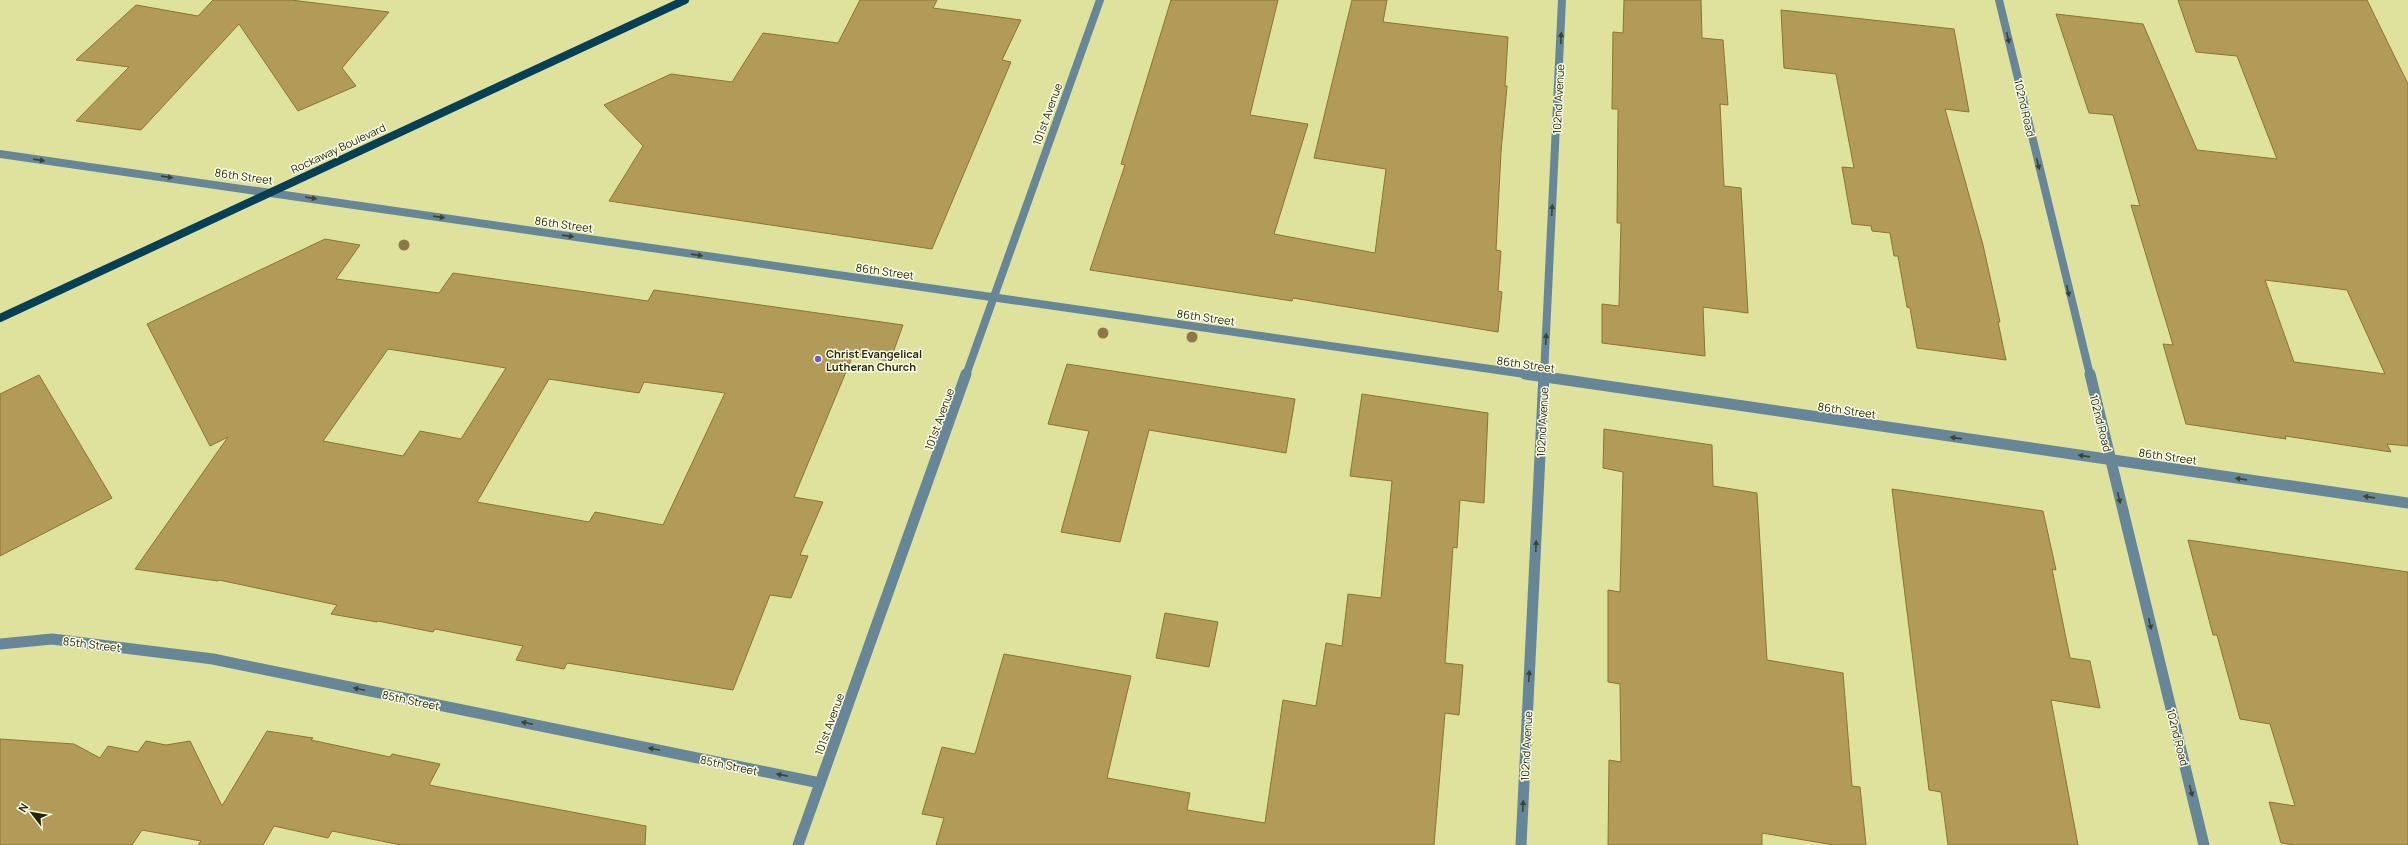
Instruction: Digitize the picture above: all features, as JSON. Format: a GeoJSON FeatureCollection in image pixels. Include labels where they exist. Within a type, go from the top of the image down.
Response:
{"type":"FeatureCollection","features":[{"type":"Feature","properties":{"kind":"main road","name":"Rockaway Boulevard"},"geometry":{"type":"LineString","coordinates":[[0,318],[685,0]]}},
{"type":"Feature","properties":{"kind":"street","name":"101st Avenue"},"geometry":{"type":"LineString","coordinates":[[798,845],[1100,0]]}},
{"type":"Feature","properties":{"kind":"street","name":"102nd Avenue"},"geometry":{"type":"LineString","coordinates":[[1521,845],[1562,0]]}},
{"type":"Feature","properties":{"kind":"street","name":"102nd Road"},"geometry":{"type":"LineString","coordinates":[[1999,0],[2204,845]]}},
{"type":"Feature","properties":{"kind":"street","name":"86th Street"},"geometry":{"type":"LineString","coordinates":[[0,154],[272,192],[994,299],[2408,503]]}},
{"type":"Feature","properties":{"kind":"street","name":"85th Street"},"geometry":{"type":"LineString","coordinates":[[0,644],[52,639],[214,659],[820,783]]}},
{"type":"Feature","properties":{"kind":"building"},"geometry":{"type":"Polygon","coordinates":[[[213,0],[291,0],[389,12],[342,68],[356,86],[298,111],[239,24],[141,130],[76,121],[129,67],[76,60],[136,5],[198,16],[213,0]]]}},
{"type":"Feature","properties":{"kind":"building"},"geometry":{"type":"Polygon","coordinates":[[[860,0],[937,0],[933,8],[1021,20],[1002,60],[1011,62],[932,249],[609,201],[643,146],[604,105],[671,74],[732,82],[763,33],[838,43],[860,0]]]}},
{"type":"Feature","properties":{"kind":"building"},"geometry":{"type":"Polygon","coordinates":[[[1171,0],[1278,0],[1250,115],[1308,124],[1274,234],[1375,253],[1386,169],[1314,158],[1352,0],[1387,0],[1383,22],[1508,37],[1505,86],[1507,86],[1501,152],[1496,250],[1501,251],[1498,291],[1502,292],[1498,332],[1293,298],[1292,301],[1090,270],[1125,165],[1121,164],[1171,0]]]}},
{"type":"Feature","properties":{"kind":"building"},"geometry":{"type":"Polygon","coordinates":[[[1624,0],[1701,0],[1702,38],[1723,40],[1728,105],[1720,104],[1724,186],[1741,188],[1748,313],[1703,307],[1705,356],[1602,343],[1602,304],[1619,306],[1621,223],[1617,223],[1618,109],[1612,109],[1613,32],[1623,33],[1624,0]]]}},
{"type":"Feature","properties":{"kind":"building"},"geometry":{"type":"Polygon","coordinates":[[[2178,0],[2367,0],[2408,84],[2408,446],[2387,444],[2391,452],[2285,436],[2286,439],[2186,424],[2163,344],[2173,345],[2131,205],[2140,206],[2113,115],[2089,113],[2056,14],[2143,24],[2197,150],[2277,159],[2237,56],[2196,52],[2178,0]],[[2265,280],[2294,362],[2385,374],[2347,290],[2265,280]]]}},
{"type":"Feature","properties":{"kind":"building"},"geometry":{"type":"Polygon","coordinates":[[[1781,10],[1954,29],[1969,112],[1945,109],[1983,245],[2000,322],[1998,322],[2006,360],[1917,348],[1910,308],[1907,307],[1898,256],[1894,256],[1890,233],[1872,231],[1871,226],[1852,224],[1842,167],[1854,168],[1836,74],[1784,68],[1781,10]]]}},
{"type":"Feature","properties":{"kind":"building"},"geometry":{"type":"Polygon","coordinates":[[[325,239],[360,245],[336,279],[439,293],[453,273],[648,301],[654,290],[903,325],[890,361],[853,355],[794,497],[823,502],[800,555],[808,556],[791,598],[770,595],[733,690],[567,663],[564,669],[516,660],[523,646],[435,629],[433,632],[378,621],[331,614],[337,605],[219,580],[135,569],[228,437],[210,446],[147,324],[325,239]],[[388,349],[323,441],[403,456],[420,431],[461,439],[506,368],[439,357],[388,349]],[[549,379],[477,502],[589,522],[595,512],[663,525],[725,393],[644,382],[639,393],[549,379]]]}},
{"type":"Feature","properties":{"kind":"building"},"geometry":{"type":"Polygon","coordinates":[[[1067,364],[1295,399],[1286,453],[1149,430],[1120,542],[1061,532],[1089,431],[1048,424],[1067,364]]]}},
{"type":"Feature","properties":{"kind":"building"},"geometry":{"type":"Polygon","coordinates":[[[39,375],[112,498],[0,556],[0,394],[39,375]]]}},
{"type":"Feature","properties":{"kind":"building"},"geometry":{"type":"Polygon","coordinates":[[[1362,394],[1488,413],[1484,503],[1460,500],[1457,548],[1453,547],[1445,663],[1463,665],[1459,715],[1445,713],[1434,845],[936,845],[944,818],[922,814],[942,747],[975,754],[1004,654],[1131,676],[1107,778],[1190,793],[1187,810],[1265,823],[1283,700],[1316,706],[1326,643],[1342,646],[1348,594],[1381,598],[1392,481],[1350,476],[1362,394]]]}},
{"type":"Feature","properties":{"kind":"building"},"geometry":{"type":"Polygon","coordinates":[[[1604,429],[1712,445],[1713,486],[1757,493],[1767,660],[1843,673],[1852,786],[1860,787],[1866,845],[1834,845],[1762,833],[1762,845],[1608,845],[1609,760],[1621,762],[1620,684],[1608,682],[1608,590],[1620,592],[1623,472],[1603,468],[1604,429]]]}},
{"type":"Feature","properties":{"kind":"building"},"geometry":{"type":"Polygon","coordinates":[[[1892,489],[2043,511],[2056,570],[2052,569],[2070,658],[2090,661],[2100,708],[2051,700],[2078,845],[1948,845],[1941,792],[1929,790],[1892,489]]]}},
{"type":"Feature","properties":{"kind":"building"},"geometry":{"type":"Polygon","coordinates":[[[2188,540],[2408,572],[2408,845],[2295,845],[2281,843],[2269,802],[2295,806],[2270,724],[2240,719],[2217,635],[2213,635],[2188,540]]]}},
{"type":"Feature","properties":{"kind":"building"},"geometry":{"type":"Polygon","coordinates":[[[1165,613],[1218,622],[1209,667],[1156,658],[1165,613]]]}},
{"type":"Feature","properties":{"kind":"building"},"geometry":{"type":"Polygon","coordinates":[[[267,731],[313,738],[311,740],[390,757],[392,754],[440,764],[429,785],[646,826],[645,845],[401,845],[332,831],[328,838],[274,826],[263,845],[198,845],[201,841],[142,830],[132,845],[0,845],[0,739],[74,744],[100,758],[108,746],[138,752],[146,741],[166,745],[190,741],[222,806],[267,731]]]}},
{"type":"Feature","properties":{"kind":"place","name":"Christ Evangelical Lutheran Church"},"geometry":{"type":"Point","coordinates":[818,359]}}]}
